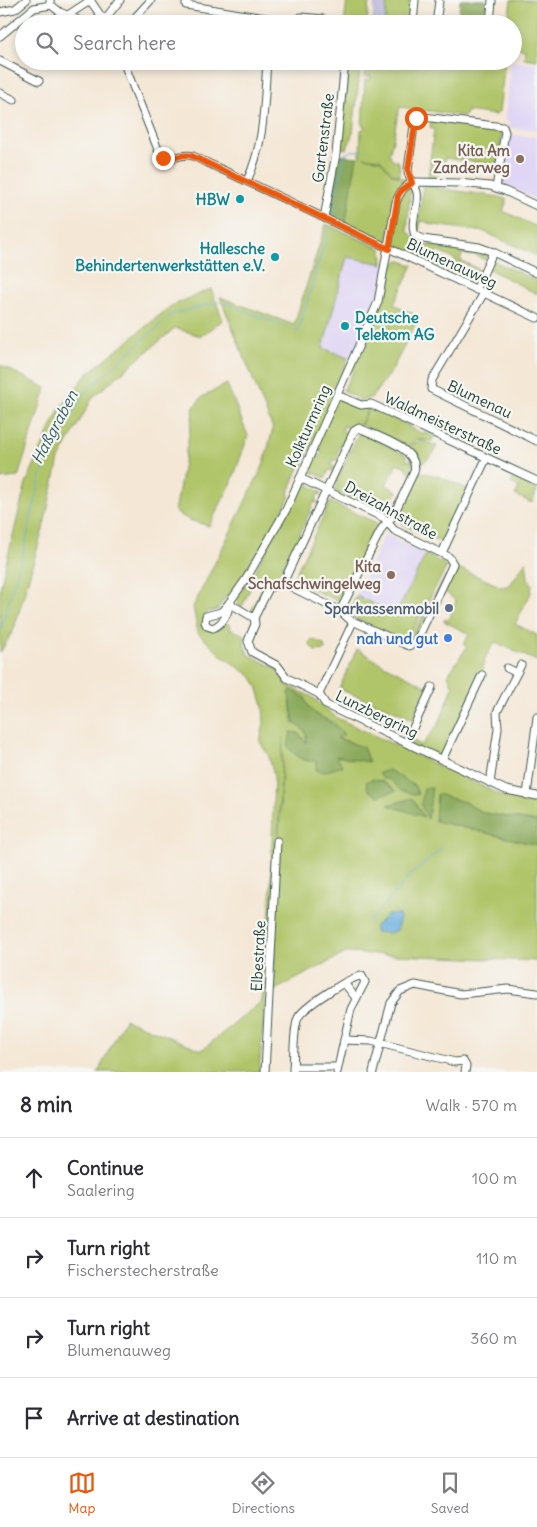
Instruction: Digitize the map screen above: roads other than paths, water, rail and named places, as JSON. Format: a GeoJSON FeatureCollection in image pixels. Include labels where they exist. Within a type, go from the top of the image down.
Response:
{"type":"FeatureCollection","features":[{"type":"Feature","properties":{"kind":"street"},"geometry":{"type":"LineString","coordinates":[[0,12],[15,9],[26,0]]}},
{"type":"Feature","properties":{"kind":"street"},"geometry":{"type":"LineString","coordinates":[[69,15],[91,0],[98,15]]}},
{"type":"Feature","properties":{"kind":"street"},"geometry":{"type":"LineString","coordinates":[[108,15],[120,0]]}},
{"type":"Feature","properties":{"kind":"street"},"geometry":{"type":"LineString","coordinates":[[137,15],[151,0]]}},
{"type":"Feature","properties":{"kind":"street"},"geometry":{"type":"LineString","coordinates":[[186,0],[186,6],[244,15]]}},
{"type":"Feature","properties":{"kind":"street"},"geometry":{"type":"LineString","coordinates":[[414,15],[415,0]]}},
{"type":"Feature","properties":{"kind":"street"},"geometry":{"type":"LineString","coordinates":[[491,15],[492,0]]}},
{"type":"Feature","properties":{"kind":"street"},"geometry":{"type":"LineString","coordinates":[[437,15],[439,1]]}},
{"type":"Feature","properties":{"kind":"street"},"geometry":{"type":"LineString","coordinates":[[26,15],[34,8],[50,2],[67,15]]}},
{"type":"Feature","properties":{"kind":"street"},"geometry":{"type":"LineString","coordinates":[[0,36],[15,24]]}},
{"type":"Feature","properties":{"kind":"street"},"geometry":{"type":"LineString","coordinates":[[0,61],[15,69]]}},
{"type":"Feature","properties":{"kind":"street"},"geometry":{"type":"LineString","coordinates":[[18,70],[39,81]]}},
{"type":"Feature","properties":{"kind":"street","name":"Blumenauweg"},"geometry":{"type":"LineString","coordinates":[[127,70],[163,158],[170,159],[189,154],[537,318]]}},
{"type":"Feature","properties":{"kind":"street"},"geometry":{"type":"LineString","coordinates":[[247,181],[262,136],[266,70]]}},
{"type":"Feature","properties":{"kind":"street","name":"Gartenstraße"},"geometry":{"type":"LineString","coordinates":[[324,218],[336,154],[344,70]]}},
{"type":"Feature","properties":{"kind":"street"},"geometry":{"type":"LineString","coordinates":[[0,93],[14,100]]}},
{"type":"Feature","properties":{"kind":"street"},"geometry":{"type":"LineString","coordinates":[[496,188],[505,132],[503,127],[417,117],[414,121],[408,170],[417,195],[413,228],[416,237],[479,247],[537,273]]}},
{"type":"Feature","properties":{"kind":"street"},"geometry":{"type":"LineString","coordinates":[[412,183],[458,183],[496,188],[537,206]]}},
{"type":"Feature","properties":{"kind":"street","name":"Kolkturmring"},"geometry":{"type":"LineString","coordinates":[[254,618],[229,603],[272,536],[300,478],[378,302],[398,196],[401,191],[412,183]]}},
{"type":"Feature","properties":{"kind":"street"},"geometry":{"type":"LineString","coordinates":[[476,290],[493,252]]}},
{"type":"Feature","properties":{"kind":"street","name":"Blumenau"},"geometry":{"type":"LineString","coordinates":[[484,293],[432,380],[431,389],[537,440]]}},
{"type":"Feature","properties":{"kind":"street","name":"Waldmeisterstraße"},"geometry":{"type":"LineString","coordinates":[[337,395],[361,405],[370,404],[537,481]]}},
{"type":"Feature","properties":{"kind":"street"},"geometry":{"type":"LineString","coordinates":[[254,618],[269,588],[283,583],[354,431],[359,428],[408,452],[414,462],[414,472],[393,516],[382,528],[340,611]]}},
{"type":"Feature","properties":{"kind":"street"},"geometry":{"type":"LineString","coordinates":[[283,583],[340,611],[353,622],[411,646],[417,640],[451,569],[452,560],[442,553],[486,458]]}},
{"type":"Feature","properties":{"kind":"street","name":"Dreizahnstraße"},"geometry":{"type":"LineString","coordinates":[[300,478],[387,521],[394,530],[442,553]]}},
{"type":"Feature","properties":{"kind":"street","name":"Lunzbergring"},"geometry":{"type":"LineString","coordinates":[[254,618],[255,624],[248,641],[252,652],[278,666],[286,678],[319,694],[326,705],[506,790],[537,796]]}},
{"type":"Feature","properties":{"kind":"street"},"geometry":{"type":"LineString","coordinates":[[319,694],[353,622]]}},
{"type":"Feature","properties":{"kind":"street"},"geometry":{"type":"LineString","coordinates":[[490,783],[498,729],[496,712],[521,665]]}},
{"type":"Feature","properties":{"kind":"street"},"geometry":{"type":"LineString","coordinates":[[507,668],[518,673]]}},
{"type":"Feature","properties":{"kind":"street"},"geometry":{"type":"LineString","coordinates":[[442,760],[482,675]]}},
{"type":"Feature","properties":{"kind":"street"},"geometry":{"type":"LineString","coordinates":[[406,743],[432,687]]}},
{"type":"Feature","properties":{"kind":"street"},"geometry":{"type":"LineString","coordinates":[[528,795],[537,717]]}},
{"type":"Feature","properties":{"kind":"street","name":"Elbestraße"},"geometry":{"type":"LineString","coordinates":[[266,1072],[277,841]]}},
{"type":"Feature","properties":{"kind":"street"},"geometry":{"type":"LineString","coordinates":[[360,975],[364,977],[365,982],[356,998],[344,1032],[337,1070],[293,1069],[297,1025],[300,1016],[344,984],[360,975]]}},
{"type":"Feature","properties":{"kind":"street"},"geometry":{"type":"LineString","coordinates":[[344,984],[356,998]]}},
{"type":"Feature","properties":{"kind":"street"},"geometry":{"type":"LineString","coordinates":[[373,1072],[394,998],[400,991],[410,986],[426,985],[461,994],[508,989],[537,993]]}},
{"type":"Feature","properties":{"kind":"street"},"geometry":{"type":"LineString","coordinates":[[344,1040],[381,1044],[454,1062],[463,1061],[466,1066],[465,1072]]}},
{"type":"Feature","properties":{"kind":"water"},"geometry":{"type":"Polygon","coordinates":[[[398,914],[400,917],[397,930],[390,933],[375,932],[375,926],[388,915],[398,914]]]}},
{"type":"Feature","properties":{"kind":"waterway","name":"Haßgraben"},"geometry":{"type":"LineString","coordinates":[[332,217],[345,154],[351,151],[363,151]]}},
{"type":"Feature","properties":{"kind":"waterway","name":"Haßgraben"},"geometry":{"type":"LineString","coordinates":[[223,302],[298,332],[329,227]]}},
{"type":"Feature","properties":{"kind":"waterway","name":"Haßgraben"},"geometry":{"type":"LineString","coordinates":[[0,632],[23,553],[41,475],[57,441],[84,393],[172,314],[219,302]]}},
{"type":"Feature","properties":{"kind":"waterway"},"geometry":{"type":"LineString","coordinates":[[368,923],[411,875],[442,848]]}},
{"type":"Feature","properties":{"kind":"place","name":"Kita Am Zanderweg"},"geometry":{"type":"Point","coordinates":[520,159]}},
{"type":"Feature","properties":{"kind":"place","name":"HBW"},"geometry":{"type":"Point","coordinates":[240,199]}},
{"type":"Feature","properties":{"kind":"place","name":"Hallesche Behindertenwerkstätten e.V."},"geometry":{"type":"Point","coordinates":[275,257]}},
{"type":"Feature","properties":{"kind":"place","name":"Deutsche Telekom AG"},"geometry":{"type":"Point","coordinates":[345,326]}},
{"type":"Feature","properties":{"kind":"place","name":"Kita Schafschwingelweg"},"geometry":{"type":"Point","coordinates":[391,575]}},
{"type":"Feature","properties":{"kind":"place","name":"Sparkassenmobil"},"geometry":{"type":"Point","coordinates":[449,608]}},
{"type":"Feature","properties":{"kind":"place","name":"nah und gut"},"geometry":{"type":"Point","coordinates":[448,638]}}]}
